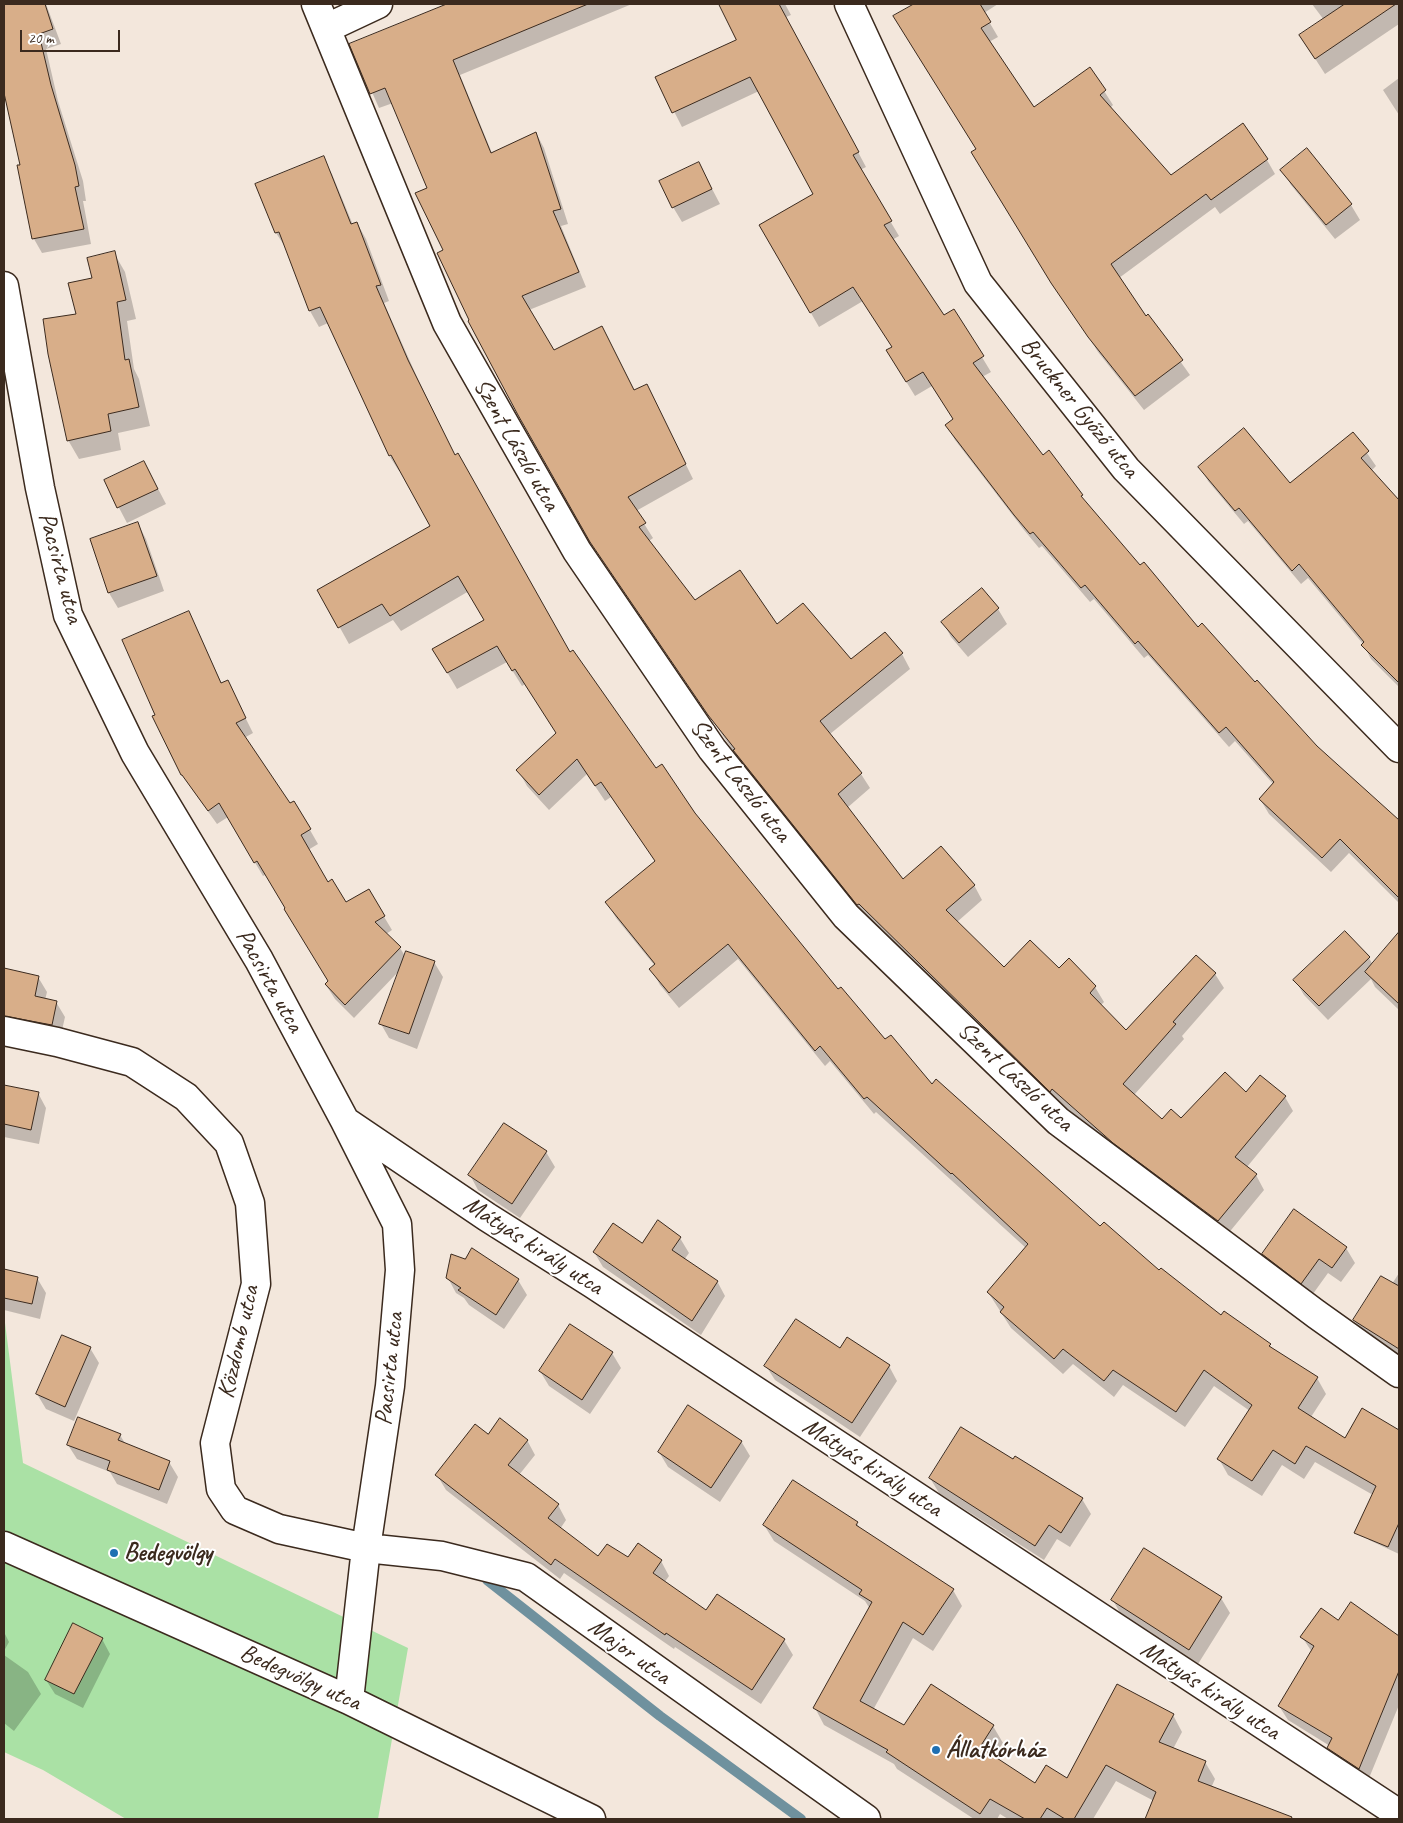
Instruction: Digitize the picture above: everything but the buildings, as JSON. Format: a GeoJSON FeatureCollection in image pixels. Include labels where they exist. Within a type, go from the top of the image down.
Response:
{"type":"FeatureCollection","features":[{"type":"Feature","properties":{"kind":"street","name":"Szent László utca"},"geometry":{"type":"LineString","coordinates":[[316,4],[447,323],[577,551],[724,764],[846,916],[1058,1120],[1316,1314],[1399,1372]]}},
{"type":"Feature","properties":{"kind":"street"},"geometry":{"type":"LineString","coordinates":[[327,28],[378,4]]}},
{"type":"Feature","properties":{"kind":"street","name":"Bruckner Győző utca"},"geometry":{"type":"LineString","coordinates":[[849,4],[978,282],[1126,468],[1399,748]]}},
{"type":"Feature","properties":{"kind":"street","name":"Pacsirta utca"},"geometry":{"type":"LineString","coordinates":[[4,286],[40,488],[68,615],[135,752],[259,960],[345,1121],[397,1224],[400,1270],[390,1386],[366,1548],[349,1700]]}},
{"type":"Feature","properties":{"kind":"street","name":"Közdomb utca"},"geometry":{"type":"LineString","coordinates":[[4,1031],[132,1062],[186,1097],[229,1143],[250,1202],[256,1284],[215,1443],[221,1489],[234,1510],[279,1528],[366,1548]]}},
{"type":"Feature","properties":{"kind":"street","name":"Mátyás király utca"},"geometry":{"type":"LineString","coordinates":[[345,1121],[487,1217],[1399,1814]]}},
{"type":"Feature","properties":{"kind":"street","name":"Bedegvölgy utca"},"geometry":{"type":"LineString","coordinates":[[4,1546],[349,1700],[592,1819]]}},
{"type":"Feature","properties":{"kind":"street","name":"Major utca"},"geometry":{"type":"LineString","coordinates":[[366,1548],[442,1556],[526,1577],[866,1819]]}},
{"type":"Feature","properties":{"kind":"green space"},"geometry":{"type":"Polygon","coordinates":[[[4,1315],[23,1463],[408,1648],[378,1819],[126,1819],[43,1770],[4,1752],[4,1315]]]}},
{"type":"Feature","properties":{"kind":"waterway"},"geometry":{"type":"LineString","coordinates":[[487,1580],[660,1716],[801,1819]]}},
{"type":"Feature","properties":{"kind":"place","name":"Bedegvölgy"},"geometry":{"type":"Point","coordinates":[114,1553]}},
{"type":"Feature","properties":{"kind":"place","name":"Állatkórház"},"geometry":{"type":"Point","coordinates":[936,1750]}}]}
